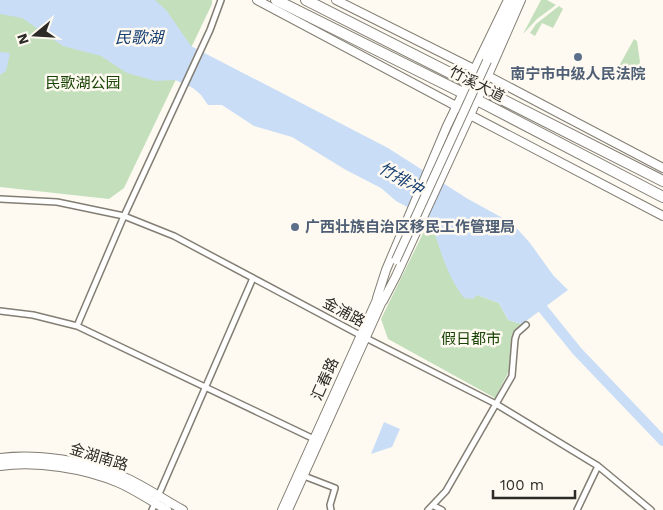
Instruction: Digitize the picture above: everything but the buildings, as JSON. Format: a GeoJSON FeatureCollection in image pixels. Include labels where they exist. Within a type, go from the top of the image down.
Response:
{"type":"FeatureCollection","features":[{"type":"Feature","properties":{"kind":"highway","name":"竹溪大道"},"geometry":{"type":"LineString","coordinates":[[276,0],[477,100],[663,197]]}},
{"type":"Feature","properties":{"kind":"highway","name":"竹溪大道"},"geometry":{"type":"LineString","coordinates":[[306,0],[663,181]]}},
{"type":"Feature","properties":{"kind":"main road"},"geometry":{"type":"LineString","coordinates":[[257,0],[663,216]]}},
{"type":"Feature","properties":{"kind":"main road"},"geometry":{"type":"LineString","coordinates":[[336,0],[488,76],[663,168]]}},
{"type":"Feature","properties":{"kind":"main road"},"geometry":{"type":"LineString","coordinates":[[380,299],[386,270],[456,106],[508,0]]}},
{"type":"Feature","properties":{"kind":"main road","name":"汇春路"},"geometry":{"type":"LineString","coordinates":[[282,510],[515,0]]}},
{"type":"Feature","properties":{"kind":"main road"},"geometry":{"type":"LineString","coordinates":[[380,299],[417,230],[482,90],[521,0]]}},
{"type":"Feature","properties":{"kind":"main road","name":"汇春路"},"geometry":{"type":"LineString","coordinates":[[288,510],[362,336]]}},
{"type":"Feature","properties":{"kind":"main road","name":"金湖南路"},"geometry":{"type":"LineString","coordinates":[[0,458],[44,458],[76,461],[122,476],[155,503],[183,510]]}},
{"type":"Feature","properties":{"kind":"main road","name":"金湖南路"},"geometry":{"type":"LineString","coordinates":[[0,466],[11,464],[74,469],[119,483],[167,510]]}},
{"type":"Feature","properties":{"kind":"street"},"geometry":{"type":"LineString","coordinates":[[77,326],[124,216],[210,30],[221,0]]}},
{"type":"Feature","properties":{"kind":"street","name":"金浦路"},"geometry":{"type":"LineString","coordinates":[[0,199],[56,202],[124,216],[174,236],[362,336],[496,404],[598,466],[651,510]]}},
{"type":"Feature","properties":{"kind":"street"},"geometry":{"type":"LineString","coordinates":[[155,503],[253,278]]}},
{"type":"Feature","properties":{"kind":"street"},"geometry":{"type":"LineString","coordinates":[[0,311],[33,315],[77,326],[314,439]]}},
{"type":"Feature","properties":{"kind":"street"},"geometry":{"type":"LineString","coordinates":[[428,510],[434,506],[446,490],[512,376],[515,338],[517,333],[526,326]]}},
{"type":"Feature","properties":{"kind":"street"},"geometry":{"type":"LineString","coordinates":[[577,510],[598,466]]}},
{"type":"Feature","properties":{"kind":"street"},"geometry":{"type":"LineString","coordinates":[[304,476],[334,488],[330,505],[331,510]]}},
{"type":"Feature","properties":{"kind":"street"},"geometry":{"type":"LineString","coordinates":[[434,506],[442,510]]}},
{"type":"Feature","properties":{"kind":"green space","name":"民歌湖公园"},"geometry":{"type":"Polygon","coordinates":[[[0,0],[212,0],[212,4],[124,188],[109,199],[0,187],[0,0]]]}},
{"type":"Feature","properties":{"kind":"green space"},"geometry":{"type":"Polygon","coordinates":[[[541,0],[547,0],[556,5],[537,19],[523,34],[541,0]]]}},
{"type":"Feature","properties":{"kind":"green space"},"geometry":{"type":"Polygon","coordinates":[[[559,6],[563,9],[553,28],[542,23],[535,36],[530,33],[536,24],[559,6]]]}},
{"type":"Feature","properties":{"kind":"green space"},"geometry":{"type":"Polygon","coordinates":[[[634,39],[637,41],[640,62],[633,82],[625,77],[629,70],[619,66],[634,39]]]}},
{"type":"Feature","properties":{"kind":"green space","name":"假日都市"},"geometry":{"type":"Polygon","coordinates":[[[430,219],[444,260],[477,295],[499,303],[508,320],[522,324],[513,335],[510,369],[495,398],[388,339],[381,319],[430,219]]]}},
{"type":"Feature","properties":{"kind":"water","name":"民歌湖"},"geometry":{"type":"Polygon","coordinates":[[[0,0],[155,0],[166,10],[191,46],[388,148],[468,199],[512,223],[530,243],[553,275],[568,290],[522,324],[508,320],[499,303],[477,295],[473,299],[464,298],[452,280],[430,219],[396,201],[381,188],[346,170],[292,137],[254,126],[222,105],[208,105],[193,88],[175,80],[156,81],[127,73],[101,56],[63,46],[22,18],[0,14],[0,0]]]}},
{"type":"Feature","properties":{"kind":"water"},"geometry":{"type":"Polygon","coordinates":[[[0,52],[10,53],[6,71],[0,75],[0,52]]]}},
{"type":"Feature","properties":{"kind":"water"},"geometry":{"type":"Polygon","coordinates":[[[384,422],[400,429],[392,447],[371,454],[384,422]]]}},
{"type":"Feature","properties":{"kind":"waterway","name":"竹排冲"},"geometry":{"type":"LineString","coordinates":[[535,299],[577,351],[663,441]]}},
{"type":"Feature","properties":{"kind":"place","name":"南宁市中级人民法院"},"geometry":{"type":"Point","coordinates":[578,57]}},
{"type":"Feature","properties":{"kind":"place","name":"广西壮族自治区移民工作管理局"},"geometry":{"type":"Point","coordinates":[295,227]}}]}
